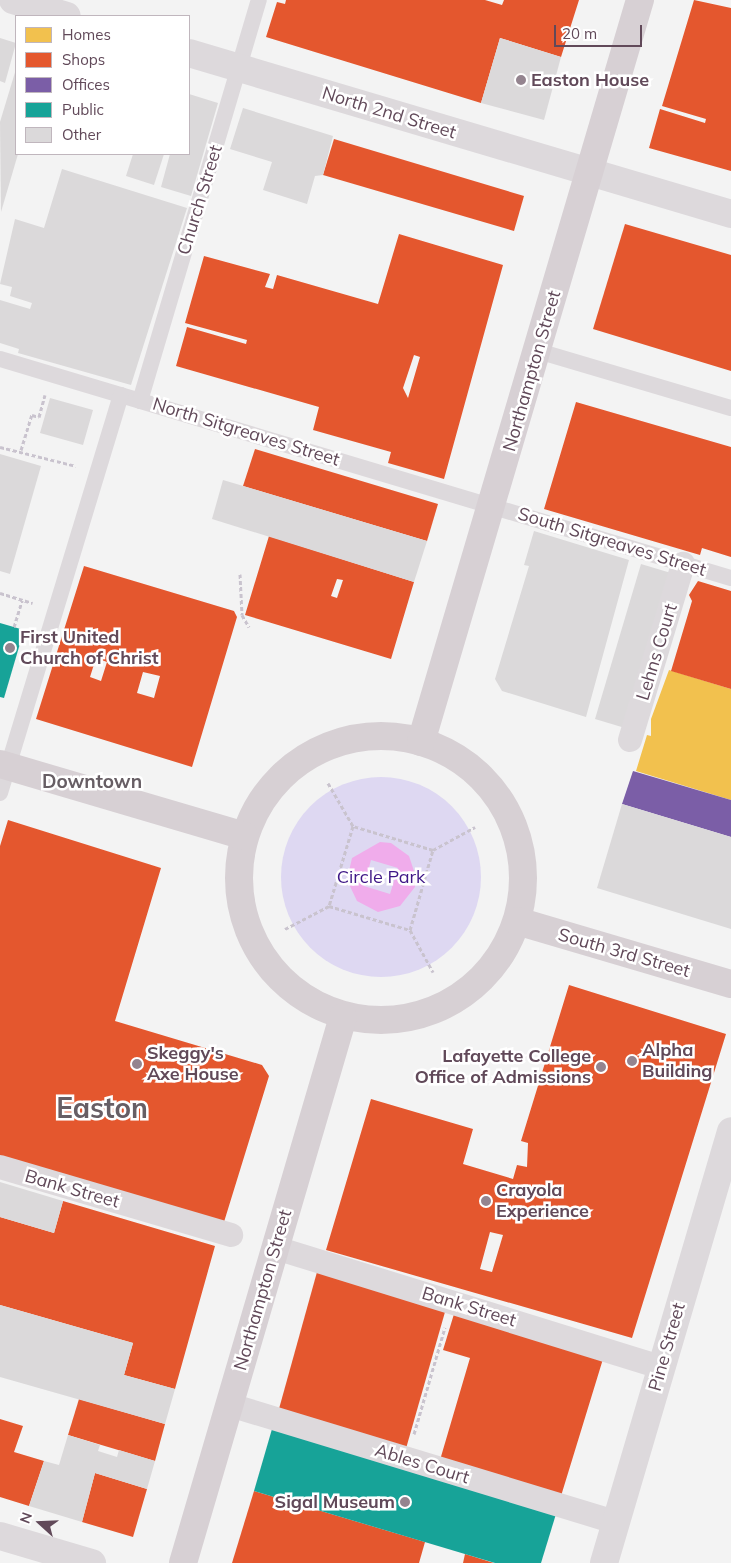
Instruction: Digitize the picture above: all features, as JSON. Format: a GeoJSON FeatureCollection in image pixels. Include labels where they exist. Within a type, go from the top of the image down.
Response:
{"type":"FeatureCollection","features":[{"type":"Feature","properties":{"kind":"main road","name":"Northampton Street"},"geometry":{"type":"LineString","coordinates":[[421,742],[538,351],[640,0]]}},
{"type":"Feature","properties":{"kind":"main road"},"geometry":{"type":"LineString","coordinates":[[384,735],[421,742],[472,770],[505,806],[522,855],[525,883],[517,921],[502,953],[481,979],[449,1003],[378,1020],[343,1017],[307,1002],[282,980],[255,945],[242,908],[238,874],[245,836],[276,783],[298,761],[321,748],[384,735]]}},
{"type":"Feature","properties":{"kind":"main road"},"geometry":{"type":"LineString","coordinates":[[4,765],[245,836]]}},
{"type":"Feature","properties":{"kind":"main road","name":"South 3rd Street"},"geometry":{"type":"LineString","coordinates":[[517,921],[731,984]]}},
{"type":"Feature","properties":{"kind":"main road","name":"Northampton Street"},"geometry":{"type":"LineString","coordinates":[[183,1563],[343,1017]]}},
{"type":"Feature","properties":{"kind":"street"},"geometry":{"type":"LineString","coordinates":[[13,0],[64,15]]}},
{"type":"Feature","properties":{"kind":"street","name":"North 2nd Street"},"geometry":{"type":"LineString","coordinates":[[190,53],[731,214]]}},
{"type":"Feature","properties":{"kind":"street","name":"Lehns Court"},"geometry":{"type":"LineString","coordinates":[[630,740],[683,564]]}},
{"type":"Feature","properties":{"kind":"street","name":"Pine Street"},"geometry":{"type":"LineString","coordinates":[[604,1563],[731,1131]]}},
{"type":"Feature","properties":{"kind":"street","name":"Bank Street"},"geometry":{"type":"LineString","coordinates":[[0,1168],[230,1235]]}},
{"type":"Feature","properties":{"kind":"street","name":"Bank Street"},"geometry":{"type":"LineString","coordinates":[[276,1248],[661,1367]]}},
{"type":"Feature","properties":{"kind":"street","name":"Ables Court"},"geometry":{"type":"LineString","coordinates":[[230,1405],[616,1522]]}},
{"type":"Feature","properties":{"kind":"street"},"geometry":{"type":"LineString","coordinates":[[0,1536],[92,1563]]}},
{"type":"Feature","properties":{"kind":"lane","name":"Church Street"},"geometry":{"type":"LineString","coordinates":[[140,401],[259,0]]}},
{"type":"Feature","properties":{"kind":"lane"},"geometry":{"type":"LineString","coordinates":[[538,351],[731,408]]}},
{"type":"Feature","properties":{"kind":"lane","name":"North Sitgreaves Street"},"geometry":{"type":"LineString","coordinates":[[0,359],[492,506]]}},
{"type":"Feature","properties":{"kind":"lane"},"geometry":{"type":"LineString","coordinates":[[0,793],[4,765],[121,395]]}},
{"type":"Feature","properties":{"kind":"lane","name":"South Sitgreaves Street"},"geometry":{"type":"LineString","coordinates":[[492,506],[731,578]]}},
{"type":"Feature","properties":{"kind":"path"},"geometry":{"type":"LineString","coordinates":[[21,450],[32,415],[38,417],[47,390]]}},
{"type":"Feature","properties":{"kind":"path"},"geometry":{"type":"LineString","coordinates":[[0,447],[21,450],[82,468]]}},
{"type":"Feature","properties":{"kind":"path"},"geometry":{"type":"LineString","coordinates":[[240,574],[242,614],[249,626]]}},
{"type":"Feature","properties":{"kind":"path"},"geometry":{"type":"LineString","coordinates":[[0,593],[41,606]]}},
{"type":"Feature","properties":{"kind":"path"},"geometry":{"type":"LineString","coordinates":[[14,627],[22,600]]}},
{"type":"Feature","properties":{"kind":"path"},"geometry":{"type":"LineString","coordinates":[[328,783],[352,826],[433,850],[475,827]]}},
{"type":"Feature","properties":{"kind":"path"},"geometry":{"type":"LineString","coordinates":[[329,906],[352,826]]}},
{"type":"Feature","properties":{"kind":"path"},"geometry":{"type":"LineString","coordinates":[[433,850],[410,930],[433,972]]}},
{"type":"Feature","properties":{"kind":"path"},"geometry":{"type":"LineString","coordinates":[[285,929],[329,906],[410,930]]}},
{"type":"Feature","properties":{"kind":"path"},"geometry":{"type":"LineString","coordinates":[[406,1459],[452,1302]]}},
{"type":"Feature","properties":{"kind":"green space","name":"Circle Park"},"geometry":{"type":"Polygon","coordinates":[[[371,777],[391,777],[419,784],[445,799],[459,813],[474,839],[481,867],[481,887],[474,915],[459,941],[445,955],[410,973],[391,977],[371,977],[343,970],[317,955],[303,941],[285,906],[281,887],[281,867],[288,839],[303,813],[317,799],[352,781],[371,777]]]}},
{"type":"Feature","properties":{"kind":"shaded area"},"geometry":{"type":"Polygon","coordinates":[[[380,842],[391,843],[409,856],[416,877],[415,887],[400,906],[378,912],[357,901],[347,880],[352,858],[380,842]],[[371,860],[364,886],[390,894],[398,868],[371,860]]]}},
{"type":"Feature","properties":{"kind":"building: Homes"},"geometry":{"type":"Polygon","coordinates":[[[669,670],[731,689],[731,800],[636,771],[647,735],[651,736],[651,719],[669,670]]]}},
{"type":"Feature","properties":{"kind":"building: Shops"},"geometry":{"type":"Polygon","coordinates":[[[286,0],[485,0],[502,5],[504,0],[579,0],[561,57],[500,38],[481,103],[266,37],[277,2],[285,4],[286,0]]]}},
{"type":"Feature","properties":{"kind":"building: Shops"},"geometry":{"type":"Polygon","coordinates":[[[694,0],[731,8],[731,171],[649,148],[660,109],[705,123],[706,119],[662,106],[694,0]]]}},
{"type":"Feature","properties":{"kind":"building: Shops"},"geometry":{"type":"Polygon","coordinates":[[[334,139],[524,196],[514,231],[323,175],[334,139]]]}},
{"type":"Feature","properties":{"kind":"building: Shops"},"geometry":{"type":"Polygon","coordinates":[[[625,224],[731,255],[731,371],[593,329],[625,224]]]}},
{"type":"Feature","properties":{"kind":"building: Shops"},"geometry":{"type":"Polygon","coordinates":[[[399,234],[503,265],[444,479],[388,463],[391,452],[313,430],[319,407],[176,366],[187,327],[246,344],[247,340],[185,323],[204,256],[270,274],[265,287],[273,289],[277,275],[378,304],[399,234]],[[414,355],[403,388],[408,398],[420,357],[414,355]]]}},
{"type":"Feature","properties":{"kind":"building: Shops"},"geometry":{"type":"Polygon","coordinates":[[[576,402],[731,447],[731,557],[702,548],[700,555],[544,509],[576,402]]]}},
{"type":"Feature","properties":{"kind":"building: Shops"},"geometry":{"type":"Polygon","coordinates":[[[255,449],[438,504],[427,541],[243,486],[255,449]]]}},
{"type":"Feature","properties":{"kind":"building: Shops"},"geometry":{"type":"Polygon","coordinates":[[[269,536],[414,582],[391,659],[245,615],[269,536]],[[337,579],[331,596],[337,598],[343,580],[337,579]]]}},
{"type":"Feature","properties":{"kind":"building: Shops"},"geometry":{"type":"Polygon","coordinates":[[[84,566],[234,611],[237,617],[192,767],[36,719],[84,566]],[[96,658],[90,677],[101,681],[107,662],[96,658]],[[143,672],[137,693],[154,698],[160,676],[143,672]]]}},
{"type":"Feature","properties":{"kind":"building: Shops"},"geometry":{"type":"Polygon","coordinates":[[[698,581],[731,591],[731,689],[671,671],[692,601],[689,595],[698,581]]]}},
{"type":"Feature","properties":{"kind":"building: Shops"},"geometry":{"type":"Polygon","coordinates":[[[8,820],[161,868],[115,1021],[262,1065],[269,1076],[224,1222],[0,1156],[0,846],[8,820]]]}},
{"type":"Feature","properties":{"kind":"building: Shops"},"geometry":{"type":"Polygon","coordinates":[[[569,985],[726,1034],[632,1338],[326,1250],[371,1099],[473,1129],[463,1164],[513,1179],[517,1165],[527,1167],[528,1143],[521,1141],[569,985]],[[490,1232],[480,1269],[492,1272],[503,1235],[490,1232]]]}},
{"type":"Feature","properties":{"kind":"building: Shops"},"geometry":{"type":"Polygon","coordinates":[[[63,1201],[215,1246],[175,1389],[124,1375],[133,1343],[0,1305],[0,1217],[54,1233],[63,1201]]]}},
{"type":"Feature","properties":{"kind":"building: Shops"},"geometry":{"type":"Polygon","coordinates":[[[317,1272],[445,1312],[405,1452],[277,1416],[317,1272]]]}},
{"type":"Feature","properties":{"kind":"building: Shops"},"geometry":{"type":"Polygon","coordinates":[[[454,1314],[603,1359],[561,1496],[440,1460],[470,1358],[443,1350],[454,1314]]]}},
{"type":"Feature","properties":{"kind":"building: Shops"},"geometry":{"type":"Polygon","coordinates":[[[79,1399],[165,1424],[155,1461],[68,1435],[79,1399]]]}},
{"type":"Feature","properties":{"kind":"building: Shops"},"geometry":{"type":"Polygon","coordinates":[[[0,1419],[23,1426],[14,1452],[44,1461],[29,1506],[0,1497],[0,1419]]]}},
{"type":"Feature","properties":{"kind":"building: Shops"},"geometry":{"type":"Polygon","coordinates":[[[95,1473],[147,1489],[133,1537],[82,1522],[95,1473]]]}},
{"type":"Feature","properties":{"kind":"building: Shops"},"geometry":{"type":"Polygon","coordinates":[[[254,1491],[425,1542],[419,1563],[232,1563],[254,1491]]]}},
{"type":"Feature","properties":{"kind":"building: Shops"},"geometry":{"type":"Polygon","coordinates":[[[465,1554],[494,1563],[463,1563],[465,1554]]]}},
{"type":"Feature","properties":{"kind":"building: Offices"},"geometry":{"type":"Polygon","coordinates":[[[633,771],[731,800],[731,837],[622,804],[633,771]]]}},
{"type":"Feature","properties":{"kind":"building: Public","name":"First United Church of Christ"},"geometry":{"type":"Polygon","coordinates":[[[0,623],[24,630],[4,698],[0,697],[0,623]]]}},
{"type":"Feature","properties":{"kind":"building: Public","name":"Sigal Museum"},"geometry":{"type":"Polygon","coordinates":[[[272,1429],[556,1514],[541,1563],[495,1563],[254,1491],[272,1429]]]}},
{"type":"Feature","properties":{"kind":"building: Other"},"geometry":{"type":"Polygon","coordinates":[[[0,38],[15,43],[15,47],[5,83],[0,81],[0,38]]]}},
{"type":"Feature","properties":{"kind":"building: Other","name":"Easton House"},"geometry":{"type":"Polygon","coordinates":[[[500,38],[561,57],[544,120],[481,103],[500,38]]]}},
{"type":"Feature","properties":{"kind":"building: Other"},"geometry":{"type":"Polygon","coordinates":[[[15,72],[15,155],[18,155],[1,212],[0,122],[15,72]]]}},
{"type":"Feature","properties":{"kind":"building: Other"},"geometry":{"type":"Polygon","coordinates":[[[190,94],[218,103],[191,196],[161,187],[170,155],[190,155],[190,94]]]}},
{"type":"Feature","properties":{"kind":"building: Other"},"geometry":{"type":"Polygon","coordinates":[[[243,108],[333,136],[323,175],[315,176],[307,204],[263,190],[272,162],[230,149],[243,108]]]}},
{"type":"Feature","properties":{"kind":"building: Other"},"geometry":{"type":"Polygon","coordinates":[[[133,155],[164,155],[154,185],[126,176],[133,155]]]}},
{"type":"Feature","properties":{"kind":"building: Other"},"geometry":{"type":"Polygon","coordinates":[[[62,169],[187,208],[131,385],[18,353],[19,349],[0,343],[0,300],[30,309],[32,303],[10,296],[12,287],[0,284],[15,219],[44,228],[62,169]]]}},
{"type":"Feature","properties":{"kind":"building: Other"},"geometry":{"type":"Polygon","coordinates":[[[50,398],[93,410],[83,445],[40,433],[50,398]]]}},
{"type":"Feature","properties":{"kind":"building: Other"},"geometry":{"type":"Polygon","coordinates":[[[0,454],[41,466],[10,574],[0,571],[0,454]]]}},
{"type":"Feature","properties":{"kind":"building: Other"},"geometry":{"type":"Polygon","coordinates":[[[223,480],[427,541],[414,582],[212,519],[223,480]]]}},
{"type":"Feature","properties":{"kind":"building: Other"},"geometry":{"type":"Polygon","coordinates":[[[534,531],[629,560],[586,717],[502,691],[495,679],[529,566],[524,565],[534,531]]]}},
{"type":"Feature","properties":{"kind":"building: Other"},"geometry":{"type":"Polygon","coordinates":[[[641,564],[671,573],[625,728],[595,719],[641,564]]]}},
{"type":"Feature","properties":{"kind":"building: Other"},"geometry":{"type":"Polygon","coordinates":[[[622,804],[731,837],[731,929],[597,888],[622,804]]]}},
{"type":"Feature","properties":{"kind":"building: Other"},"geometry":{"type":"Polygon","coordinates":[[[0,1182],[63,1201],[54,1233],[0,1217],[0,1182]]]}},
{"type":"Feature","properties":{"kind":"building: Other"},"geometry":{"type":"Polygon","coordinates":[[[0,1305],[133,1343],[124,1375],[175,1389],[165,1424],[0,1377],[0,1305]]]}},
{"type":"Feature","properties":{"kind":"building: Other"},"geometry":{"type":"Polygon","coordinates":[[[68,1435],[100,1445],[98,1451],[117,1457],[119,1450],[155,1461],[147,1489],[95,1473],[82,1522],[29,1506],[44,1461],[59,1465],[68,1435]]]}},
{"type":"Feature","properties":{"kind":"place","name":"Easton House"},"geometry":{"type":"Point","coordinates":[521,80]}},
{"type":"Feature","properties":{"kind":"place","name":"First United Church of Christ"},"geometry":{"type":"Point","coordinates":[10,648]}},
{"type":"Feature","properties":{"kind":"place","name":"Alpha Building"},"geometry":{"type":"Point","coordinates":[632,1061]}},
{"type":"Feature","properties":{"kind":"place","name":"Skeggy's Axe House"},"geometry":{"type":"Point","coordinates":[137,1064]}},
{"type":"Feature","properties":{"kind":"place","name":"Lafayette College Office of Admissions"},"geometry":{"type":"Point","coordinates":[601,1067]}},
{"type":"Feature","properties":{"kind":"place","name":"Crayola Experience"},"geometry":{"type":"Point","coordinates":[486,1201]}},
{"type":"Feature","properties":{"kind":"place","name":"Sigal Museum"},"geometry":{"type":"Point","coordinates":[405,1502]}},
{"type":"Feature","properties":{"kind":"district","name":"Downtown"},"geometry":{"type":"Point","coordinates":[92,782]}},
{"type":"Feature","properties":{"kind":"district","name":"Easton"},"geometry":{"type":"Point","coordinates":[102,1108]}}]}
